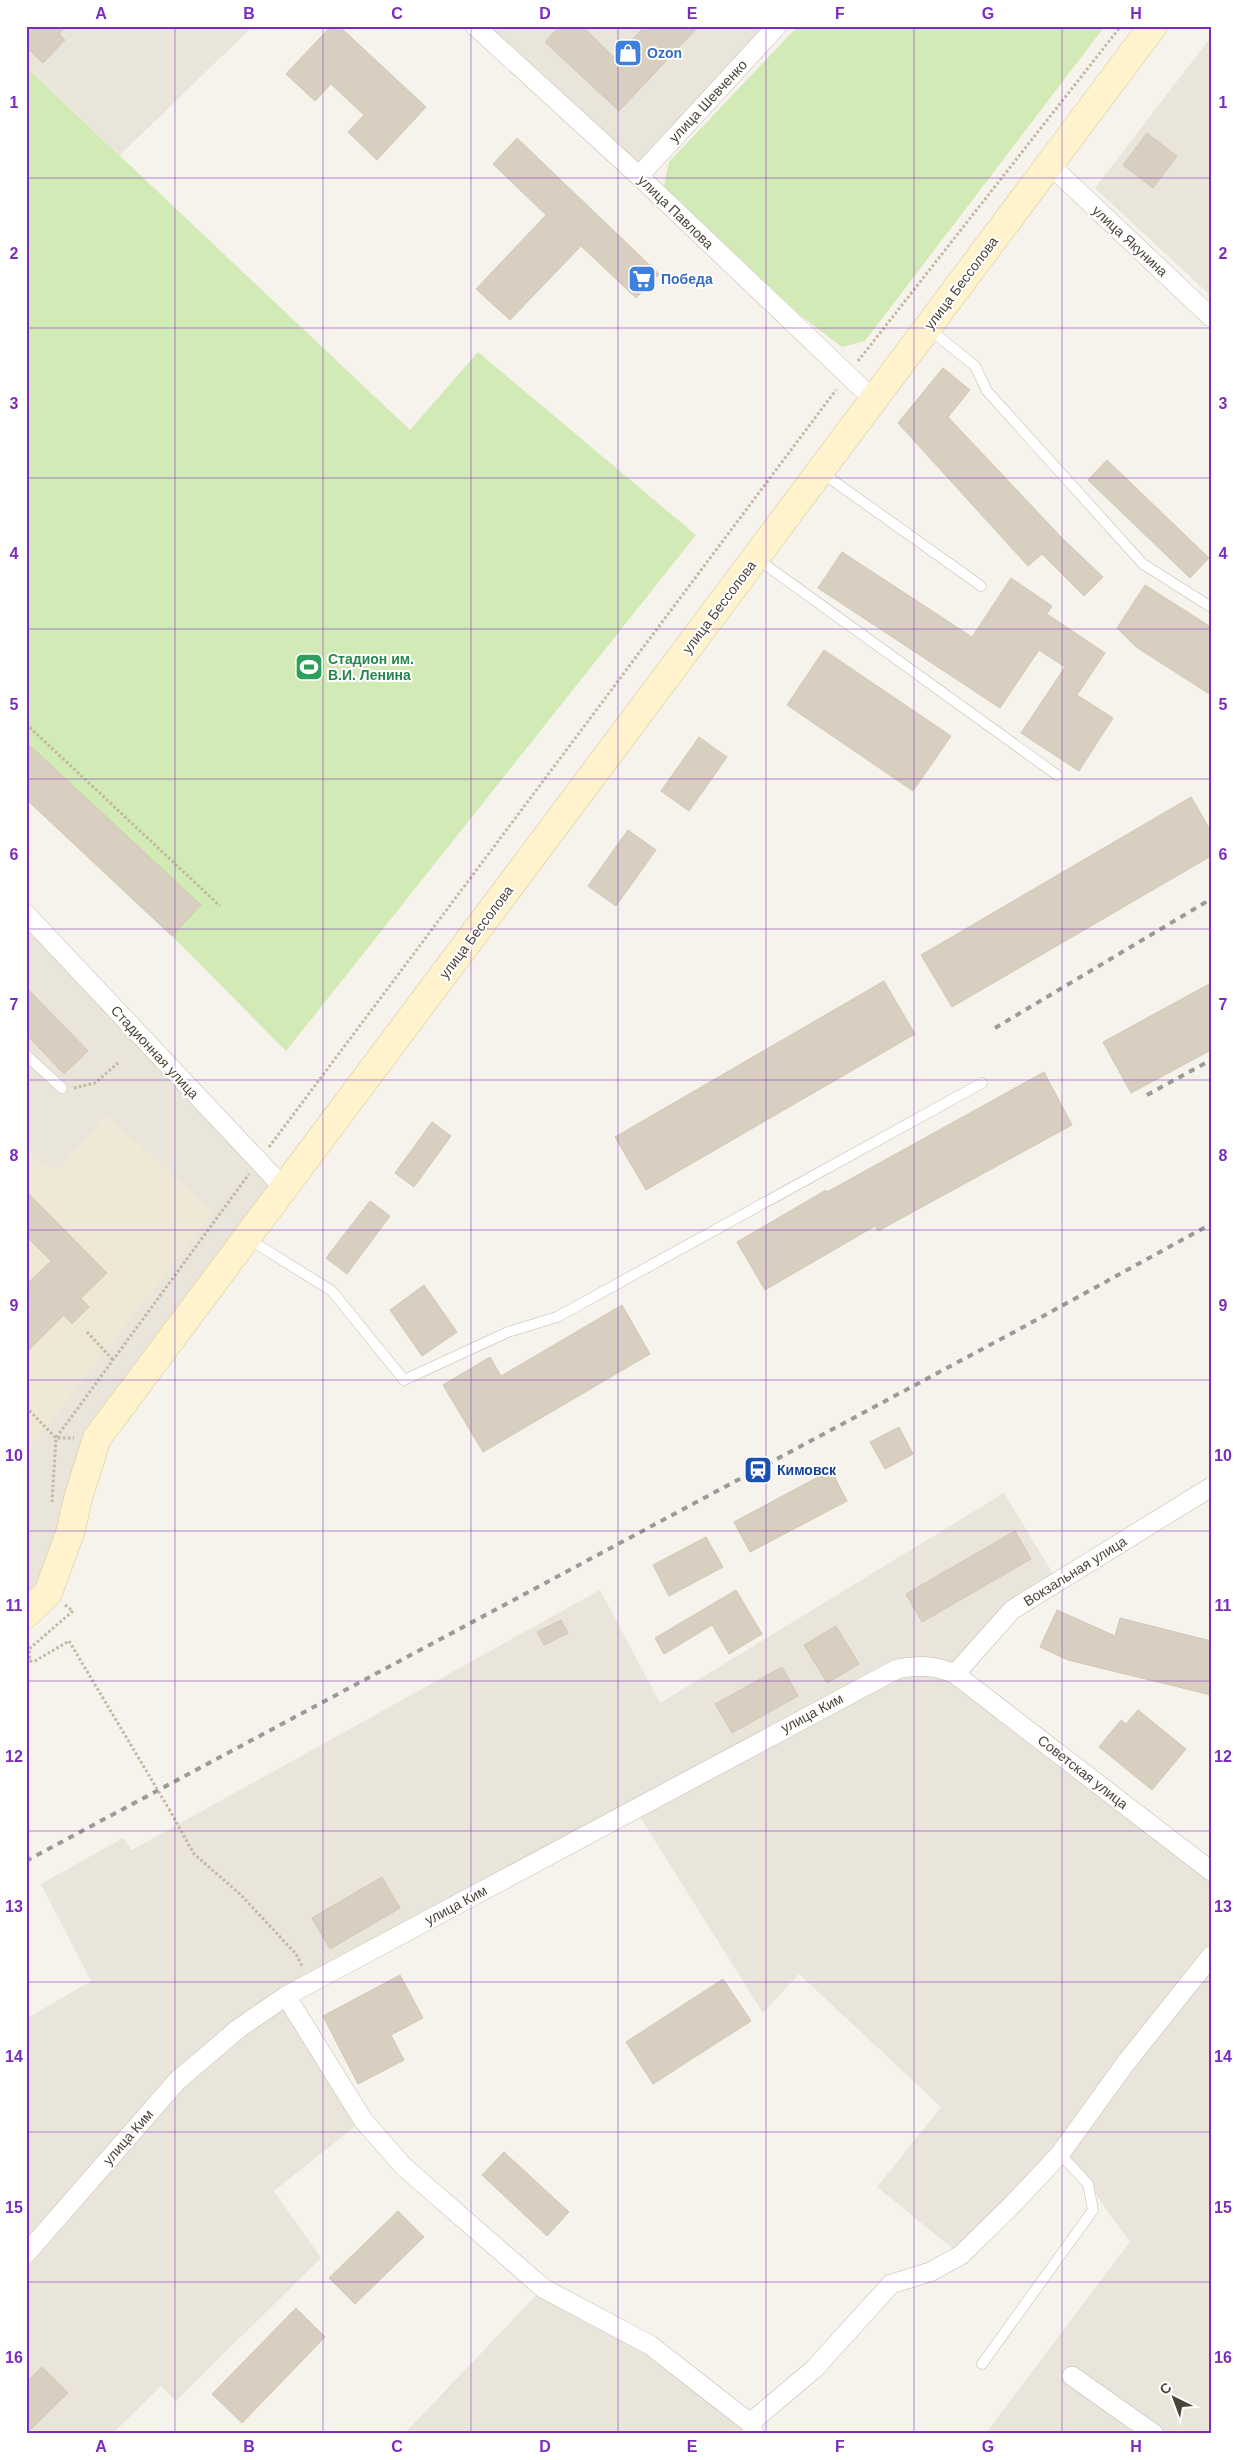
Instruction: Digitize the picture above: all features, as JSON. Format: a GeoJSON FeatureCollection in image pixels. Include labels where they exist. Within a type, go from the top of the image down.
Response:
{"type":"FeatureCollection","features":[{"type":"Feature","properties":{"kind":"main road","name":"улица Бессолова"},"geometry":{"type":"LineString","coordinates":[[48,1592],[71,1530],[78,1498],[97,1438],[1153,26]]}},
{"type":"Feature","properties":{"kind":"main road"},"geometry":{"type":"LineString","coordinates":[[26,1614],[48,1592]]}},
{"type":"Feature","properties":{"kind":"street","name":"улица Павлова"},"geometry":{"type":"LineString","coordinates":[[475,26],[639,176],[874,400]]}},
{"type":"Feature","properties":{"kind":"street","name":"улица Шевченко"},"geometry":{"type":"LineString","coordinates":[[639,176],[777,26]]}},
{"type":"Feature","properties":{"kind":"street","name":"улица Якунина"},"geometry":{"type":"LineString","coordinates":[[1049,164],[1211,317]]}},
{"type":"Feature","properties":{"kind":"street","name":"Стадионная улица"},"geometry":{"type":"LineString","coordinates":[[26,914],[284,1188]]}},
{"type":"Feature","properties":{"kind":"street","name":"Вокзальная улица"},"geometry":{"type":"LineString","coordinates":[[955,1674],[1012,1610],[1211,1487]]}},
{"type":"Feature","properties":{"kind":"street","name":"улица Ким"},"geometry":{"type":"LineString","coordinates":[[26,2254],[177,2082],[238,2029],[286,1996],[873,1680],[897,1669],[920,1665],[936,1666],[955,1674]]}},
{"type":"Feature","properties":{"kind":"street","name":"Советская улица"},"geometry":{"type":"LineString","coordinates":[[955,1674],[1211,1871]]}},
{"type":"Feature","properties":{"kind":"street"},"geometry":{"type":"LineString","coordinates":[[286,1996],[363,2120],[403,2166],[543,2288],[650,2345],[752,2428],[814,2369],[891,2284],[930,2272],[961,2255],[1060,2154],[1125,2064],[1211,1956]]}},
{"type":"Feature","properties":{"kind":"street"},"geometry":{"type":"LineString","coordinates":[[1072,2376],[1154,2434]]}},
{"type":"Feature","properties":{"kind":"lane"},"geometry":{"type":"LineString","coordinates":[[928,328],[975,366],[987,391],[1143,564],[1211,607]]}},
{"type":"Feature","properties":{"kind":"lane"},"geometry":{"type":"LineString","coordinates":[[820,471],[981,586]]}},
{"type":"Feature","properties":{"kind":"lane"},"geometry":{"type":"LineString","coordinates":[[756,558],[1057,775]]}},
{"type":"Feature","properties":{"kind":"lane"},"geometry":{"type":"LineString","coordinates":[[26,1055],[62,1088]]}},
{"type":"Feature","properties":{"kind":"lane"},"geometry":{"type":"LineString","coordinates":[[247,1238],[332,1291],[404,1380],[508,1332],[557,1317],[982,1083]]}},
{"type":"Feature","properties":{"kind":"lane"},"geometry":{"type":"LineString","coordinates":[[982,2364],[1093,2210],[1088,2184],[1060,2154]]}},
{"type":"Feature","properties":{"kind":"path"},"geometry":{"type":"LineString","coordinates":[[52,1505],[56,1438],[258,1161],[847,375],[1122,26]]}},
{"type":"Feature","properties":{"kind":"path"},"geometry":{"type":"LineString","coordinates":[[26,724],[220,906]]}},
{"type":"Feature","properties":{"kind":"path"},"geometry":{"type":"LineString","coordinates":[[62,1088],[77,1089],[96,1083],[118,1063]]}},
{"type":"Feature","properties":{"kind":"path"},"geometry":{"type":"LineString","coordinates":[[87,1332],[114,1361]]}},
{"type":"Feature","properties":{"kind":"path"},"geometry":{"type":"LineString","coordinates":[[26,1407],[56,1438],[97,1438]]}},
{"type":"Feature","properties":{"kind":"path"},"geometry":{"type":"LineString","coordinates":[[48,1592],[73,1611],[29,1649],[30,1661],[35,1661],[69,1641],[194,1854],[240,1894],[296,1954],[310,1983]]}},
{"type":"Feature","properties":{"kind":"shaded area"},"geometry":{"type":"Polygon","coordinates":[[[26,26],[253,26],[120,155],[26,67],[26,26]]]}},
{"type":"Feature","properties":{"kind":"shaded area"},"geometry":{"type":"Polygon","coordinates":[[[475,26],[777,26],[639,176],[475,26]]]}},
{"type":"Feature","properties":{"kind":"shaded area"},"geometry":{"type":"Polygon","coordinates":[[[1211,37],[1211,296],[1095,188],[1211,37]]]}},
{"type":"Feature","properties":{"kind":"shaded area"},"geometry":{"type":"Polygon","coordinates":[[[26,929],[284,1188],[97,1438],[26,1614],[26,929]]]}},
{"type":"Feature","properties":{"kind":"shaded area"},"geometry":{"type":"Polygon","coordinates":[[[106,1115],[214,1212],[26,1453],[26,1152],[56,1171],[106,1115]]]}},
{"type":"Feature","properties":{"kind":"shaded area"},"geometry":{"type":"Polygon","coordinates":[[[1004,1493],[1058,1582],[1012,1610],[955,1673],[1211,1871],[1211,2434],[985,2434],[1130,2242],[1088,2184],[1060,2154],[961,2255],[877,2187],[941,2107],[799,1974],[763,2013],[635,1809],[286,1996],[363,2120],[274,2191],[321,2258],[176,2401],[161,2386],[112,2434],[26,2434],[26,2019],[91,1981],[41,1884],[123,1838],[132,1850],[600,1590],[660,1703],[1004,1493]]]}},
{"type":"Feature","properties":{"kind":"shaded area"},"geometry":{"type":"Polygon","coordinates":[[[543,2288],[650,2345],[754,2434],[404,2434],[543,2288]]]}},
{"type":"Feature","properties":{"kind":"green space"},"geometry":{"type":"Polygon","coordinates":[[[798,26],[1105,26],[865,341],[842,347],[801,316],[664,186],[669,162],[798,26]]]}},
{"type":"Feature","properties":{"kind":"green space","name":"Стадион им. В.И. Ленина"},"geometry":{"type":"Polygon","coordinates":[[[26,67],[410,430],[478,352],[696,535],[286,1051],[172,936],[26,799],[26,67]]]}},
{"type":"Feature","properties":{"kind":"building"},"geometry":{"type":"Polygon","coordinates":[[[26,26],[66,26],[59,34],[65,40],[43,63],[26,47],[26,26]]]}},
{"type":"Feature","properties":{"kind":"building"},"geometry":{"type":"Polygon","coordinates":[[[331,26],[339,26],[426,107],[377,160],[348,132],[364,115],[331,84],[315,101],[286,74],[331,26]]]}},
{"type":"Feature","properties":{"kind":"building"},"geometry":{"type":"Polygon","coordinates":[[[560,26],[582,26],[615,58],[645,26],[699,26],[619,111],[545,42],[560,26]]]}},
{"type":"Feature","properties":{"kind":"building"},"geometry":{"type":"Polygon","coordinates":[[[1147,133],[1177,156],[1153,188],[1123,165],[1147,133]]]}},
{"type":"Feature","properties":{"kind":"building"},"geometry":{"type":"Polygon","coordinates":[[[517,138],[659,274],[636,298],[581,246],[510,320],[476,289],[546,215],[493,164],[517,138]]]}},
{"type":"Feature","properties":{"kind":"building"},"geometry":{"type":"Polygon","coordinates":[[[943,368],[970,390],[948,417],[1062,538],[1103,577],[1084,596],[1042,554],[1028,566],[898,423],[943,368]]]}},
{"type":"Feature","properties":{"kind":"building"},"geometry":{"type":"Polygon","coordinates":[[[1107,460],[1209,558],[1190,578],[1088,480],[1107,460]]]}},
{"type":"Feature","properties":{"kind":"building"},"geometry":{"type":"Polygon","coordinates":[[[842,552],[972,637],[1011,578],[1052,606],[1047,614],[1105,653],[1077,695],[1113,718],[1079,771],[1021,733],[1065,667],[1039,650],[1000,708],[818,588],[842,552]]]}},
{"type":"Feature","properties":{"kind":"building"},"geometry":{"type":"Polygon","coordinates":[[[1145,585],[1211,627],[1211,695],[1136,647],[1117,628],[1145,585]]]}},
{"type":"Feature","properties":{"kind":"building"},"geometry":{"type":"Polygon","coordinates":[[[824,650],[951,736],[913,791],[787,705],[824,650]]]}},
{"type":"Feature","properties":{"kind":"building"},"geometry":{"type":"Polygon","coordinates":[[[699,737],[727,757],[689,811],[661,791],[699,737]]]}},
{"type":"Feature","properties":{"kind":"building"},"geometry":{"type":"Polygon","coordinates":[[[26,742],[201,905],[172,936],[26,799],[26,742]]]}},
{"type":"Feature","properties":{"kind":"building"},"geometry":{"type":"Polygon","coordinates":[[[1191,797],[1211,831],[1211,856],[952,1007],[921,955],[1191,797]]]}},
{"type":"Feature","properties":{"kind":"building"},"geometry":{"type":"Polygon","coordinates":[[[628,830],[656,850],[616,906],[588,886],[628,830]]]}},
{"type":"Feature","properties":{"kind":"building"},"geometry":{"type":"Polygon","coordinates":[[[884,981],[915,1034],[646,1190],[615,1137],[884,981]]]}},
{"type":"Feature","properties":{"kind":"building"},"geometry":{"type":"Polygon","coordinates":[[[1211,983],[1211,1050],[1131,1093],[1103,1042],[1211,983]]]}},
{"type":"Feature","properties":{"kind":"building"},"geometry":{"type":"Polygon","coordinates":[[[26,987],[88,1051],[64,1074],[26,1034],[26,987]]]}},
{"type":"Feature","properties":{"kind":"building"},"geometry":{"type":"Polygon","coordinates":[[[1044,1072],[1072,1125],[878,1231],[875,1226],[765,1290],[737,1242],[826,1190],[827,1192],[1044,1072]]]}},
{"type":"Feature","properties":{"kind":"building"},"geometry":{"type":"Polygon","coordinates":[[[432,1122],[451,1136],[414,1187],[395,1173],[432,1122]]]}},
{"type":"Feature","properties":{"kind":"building"},"geometry":{"type":"Polygon","coordinates":[[[26,1191],[107,1273],[81,1298],[89,1307],[72,1324],[64,1315],[26,1353],[26,1285],[51,1261],[26,1236],[26,1191]]]}},
{"type":"Feature","properties":{"kind":"building"},"geometry":{"type":"Polygon","coordinates":[[[370,1201],[390,1216],[347,1274],[326,1258],[370,1201]]]}},
{"type":"Feature","properties":{"kind":"building"},"geometry":{"type":"Polygon","coordinates":[[[424,1285],[457,1332],[422,1356],[390,1310],[424,1285]]]}},
{"type":"Feature","properties":{"kind":"building"},"geometry":{"type":"Polygon","coordinates":[[[622,1305],[650,1354],[483,1452],[443,1385],[490,1357],[501,1376],[622,1305]]]}},
{"type":"Feature","properties":{"kind":"building"},"geometry":{"type":"Polygon","coordinates":[[[899,1427],[913,1454],[885,1469],[870,1442],[899,1427]]]}},
{"type":"Feature","properties":{"kind":"building","name":"Кимовск"},"geometry":{"type":"Polygon","coordinates":[[[831,1470],[847,1501],[750,1552],[734,1522],[831,1470]]]}},
{"type":"Feature","properties":{"kind":"building"},"geometry":{"type":"Polygon","coordinates":[[[1015,1531],[1031,1559],[922,1622],[906,1594],[1015,1531]]]}},
{"type":"Feature","properties":{"kind":"building"},"geometry":{"type":"Polygon","coordinates":[[[706,1537],[723,1567],[669,1596],[653,1565],[706,1537]]]}},
{"type":"Feature","properties":{"kind":"building"},"geometry":{"type":"Polygon","coordinates":[[[736,1590],[762,1634],[729,1654],[712,1625],[664,1654],[655,1638],[736,1590]]]}},
{"type":"Feature","properties":{"kind":"building"},"geometry":{"type":"Polygon","coordinates":[[[1057,1610],[1115,1636],[1120,1618],[1211,1641],[1211,1695],[1068,1660],[1040,1647],[1057,1610]]]}},
{"type":"Feature","properties":{"kind":"building"},"geometry":{"type":"Polygon","coordinates":[[[561,1620],[568,1633],[544,1645],[537,1632],[561,1620]]]}},
{"type":"Feature","properties":{"kind":"building"},"geometry":{"type":"Polygon","coordinates":[[[836,1626],[859,1664],[827,1683],[804,1645],[836,1626]]]}},
{"type":"Feature","properties":{"kind":"building"},"geometry":{"type":"Polygon","coordinates":[[[782,1667],[798,1696],[732,1733],[715,1704],[782,1667]]]}},
{"type":"Feature","properties":{"kind":"building"},"geometry":{"type":"Polygon","coordinates":[[[1138,1710],[1186,1749],[1152,1790],[1099,1747],[1121,1720],[1126,1724],[1138,1710]]]}},
{"type":"Feature","properties":{"kind":"building"},"geometry":{"type":"Polygon","coordinates":[[[382,1877],[400,1908],[330,1949],[312,1918],[382,1877]]]}},
{"type":"Feature","properties":{"kind":"building"},"geometry":{"type":"Polygon","coordinates":[[[400,1975],[423,2018],[391,2035],[404,2060],[358,2084],[323,2016],[400,1975]]]}},
{"type":"Feature","properties":{"kind":"building"},"geometry":{"type":"Polygon","coordinates":[[[723,1979],[751,2021],[653,2084],[626,2042],[723,1979]]]}},
{"type":"Feature","properties":{"kind":"building"},"geometry":{"type":"Polygon","coordinates":[[[504,2152],[569,2212],[547,2236],[482,2175],[504,2152]]]}},
{"type":"Feature","properties":{"kind":"building"},"geometry":{"type":"Polygon","coordinates":[[[398,2211],[424,2237],[355,2304],[329,2278],[398,2211]]]}},
{"type":"Feature","properties":{"kind":"building"},"geometry":{"type":"Polygon","coordinates":[[[296,2308],[325,2337],[242,2423],[212,2394],[296,2308]]]}},
{"type":"Feature","properties":{"kind":"building"},"geometry":{"type":"Polygon","coordinates":[[[42,2367],[68,2393],[26,2434],[26,2383],[42,2367]]]}},
{"type":"Feature","properties":{"kind":"railway"},"geometry":{"type":"LineString","coordinates":[[995,1028],[1211,899]]}},
{"type":"Feature","properties":{"kind":"railway"},"geometry":{"type":"LineString","coordinates":[[1147,1095],[1211,1060]]}},
{"type":"Feature","properties":{"kind":"railway"},"geometry":{"type":"LineString","coordinates":[[26,1861],[1016,1331],[1211,1224]]}},
{"type":"Feature","properties":{"kind":"place","name":"Ozon"},"geometry":{"type":"Point","coordinates":[628,53]}},
{"type":"Feature","properties":{"kind":"place","name":"Победа"},"geometry":{"type":"Point","coordinates":[642,279]}},
{"type":"Feature","properties":{"kind":"place","name":"Стадион им. В.И. Ленина"},"geometry":{"type":"Point","coordinates":[309,667]}},
{"type":"Feature","properties":{"kind":"place","name":"Кимовск"},"geometry":{"type":"Point","coordinates":[758,1470]}}]}
